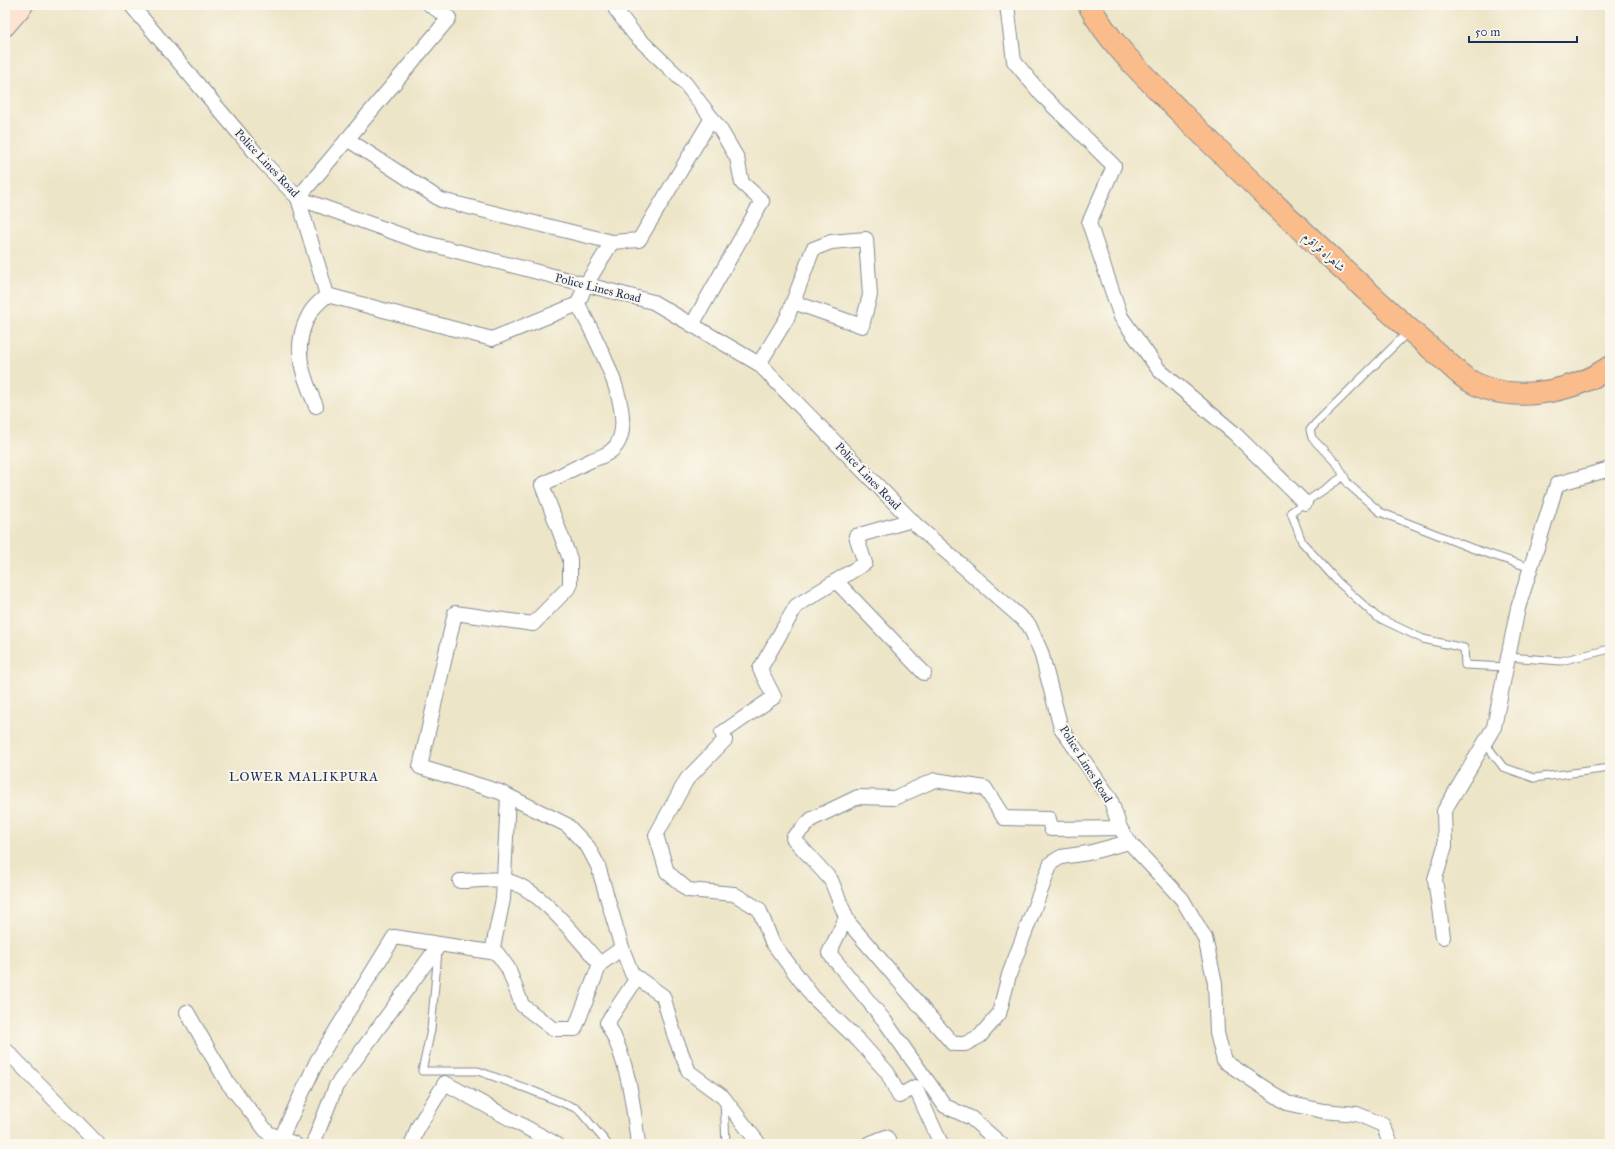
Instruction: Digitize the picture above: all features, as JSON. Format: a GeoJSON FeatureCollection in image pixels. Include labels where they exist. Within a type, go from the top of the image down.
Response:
{"type":"FeatureCollection","features":[{"type":"Feature","properties":{"kind":"highway","name":"شاہراہ قراقرم"},"geometry":{"type":"LineString","coordinates":[[1089,5],[1096,19],[1132,63],[1287,218],[1410,331],[1470,381],[1500,392],[1537,394],[1568,388],[1595,377],[1610,367]]}},
{"type":"Feature","properties":{"kind":"main road"},"geometry":{"type":"LineString","coordinates":[[5,26],[23,5]]}},
{"type":"Feature","properties":{"kind":"street","name":"Police Lines Road"},"geometry":{"type":"LineString","coordinates":[[131,5],[265,164],[298,198],[418,241],[585,286],[653,302],[759,364],[912,520],[1030,625],[1042,652],[1061,728],[1110,798],[1120,828],[1129,842],[1182,899],[1205,938],[1215,984],[1217,1033],[1224,1061],[1287,1104],[1323,1111],[1357,1114],[1383,1125],[1391,1144]]}},
{"type":"Feature","properties":{"kind":"street"},"geometry":{"type":"LineString","coordinates":[[327,295],[298,198],[449,18],[430,5]]}},
{"type":"Feature","properties":{"kind":"street"},"geometry":{"type":"LineString","coordinates":[[615,5],[616,10],[635,35],[685,83],[712,118],[737,158],[742,183],[762,201],[692,325]]}},
{"type":"Feature","properties":{"kind":"street"},"geometry":{"type":"LineString","coordinates":[[1007,5],[1014,61],[1042,95],[1114,166],[1089,223],[1121,317],[1159,370],[1234,433],[1305,503]]}},
{"type":"Feature","properties":{"kind":"street"},"geometry":{"type":"LineString","coordinates":[[348,139],[441,200],[612,242],[639,240],[712,118]]}},
{"type":"Feature","properties":{"kind":"street"},"geometry":{"type":"LineString","coordinates":[[759,364],[787,318],[793,302],[813,249],[831,242],[866,239],[870,295],[862,326],[793,302]]}},
{"type":"Feature","properties":{"kind":"street"},"geometry":{"type":"LineString","coordinates":[[327,295],[492,339],[578,304],[585,286],[612,242]]}},
{"type":"Feature","properties":{"kind":"street"},"geometry":{"type":"LineString","coordinates":[[316,406],[302,374],[300,356],[302,334],[311,312],[327,295]]}},
{"type":"Feature","properties":{"kind":"street"},"geometry":{"type":"LineString","coordinates":[[578,304],[603,354],[618,394],[622,409],[622,436],[611,451],[542,484],[570,559],[570,586],[533,624],[455,613],[420,767],[508,796],[566,825],[588,847],[598,866],[622,948],[632,974],[663,996],[675,1037],[689,1072],[723,1097],[759,1144]]}},
{"type":"Feature","properties":{"kind":"street"},"geometry":{"type":"LineString","coordinates":[[1443,937],[1435,879],[1445,846],[1444,811],[1494,728],[1518,608],[1557,484],[1610,469]]}},
{"type":"Feature","properties":{"kind":"street"},"geometry":{"type":"LineString","coordinates":[[912,520],[856,536],[865,564],[796,606],[760,670],[774,697],[722,733],[725,740],[687,779],[656,835],[667,872],[688,890],[734,894],[759,909],[772,942],[814,997],[859,1041],[887,1072],[899,1096],[915,1087],[941,1144]]}},
{"type":"Feature","properties":{"kind":"street"},"geometry":{"type":"LineString","coordinates":[[836,581],[924,673]]}},
{"type":"Feature","properties":{"kind":"street"},"geometry":{"type":"LineString","coordinates":[[1120,828],[1052,828],[1049,819],[1004,818],[985,788],[935,780],[894,798],[858,797],[812,819],[793,838],[831,880],[848,922],[953,1044],[965,1044],[980,1036],[999,1014],[1009,975],[1051,863],[1061,857],[1088,853],[1129,842]]}},
{"type":"Feature","properties":{"kind":"street"},"geometry":{"type":"LineString","coordinates":[[492,952],[503,899],[508,796]]}},
{"type":"Feature","properties":{"kind":"street"},"geometry":{"type":"LineString","coordinates":[[460,881],[503,880],[528,889],[565,924],[600,964]]}},
{"type":"Feature","properties":{"kind":"street"},"geometry":{"type":"LineString","coordinates":[[846,918],[830,953],[884,1020],[944,1106],[971,1118],[1001,1144]]}},
{"type":"Feature","properties":{"kind":"street"},"geometry":{"type":"LineString","coordinates":[[281,1138],[316,1060],[394,938],[497,953],[508,968],[522,1006],[554,1028],[575,1029],[600,964],[622,948]]}},
{"type":"Feature","properties":{"kind":"street"},"geometry":{"type":"LineString","coordinates":[[313,1144],[336,1086],[439,944]]}},
{"type":"Feature","properties":{"kind":"street"},"geometry":{"type":"LineString","coordinates":[[637,978],[607,1023],[616,1040],[633,1101],[638,1144]]}},
{"type":"Feature","properties":{"kind":"street"},"geometry":{"type":"LineString","coordinates":[[187,1012],[227,1082],[268,1134],[295,1144]]}},
{"type":"Feature","properties":{"kind":"street"},"geometry":{"type":"LineString","coordinates":[[5,1049],[98,1144]]}},
{"type":"Feature","properties":{"kind":"street"},"geometry":{"type":"LineString","coordinates":[[412,1144],[418,1127],[445,1083],[556,1144]]}},
{"type":"Feature","properties":{"kind":"street"},"geometry":{"type":"LineString","coordinates":[[868,1144],[886,1137],[890,1144]]}},
{"type":"Feature","properties":{"kind":"lane"},"geometry":{"type":"LineString","coordinates":[[1410,331],[1310,430],[1312,438],[1338,465],[1348,484],[1380,512],[1471,548],[1531,568]]}},
{"type":"Feature","properties":{"kind":"lane"},"geometry":{"type":"LineString","coordinates":[[1344,476],[1292,512],[1302,542],[1338,582],[1377,617],[1423,638],[1464,648],[1465,665],[1507,662],[1561,661],[1610,649]]}},
{"type":"Feature","properties":{"kind":"lane"},"geometry":{"type":"LineString","coordinates":[[1485,743],[1503,767],[1534,778],[1610,768]]}},
{"type":"Feature","properties":{"kind":"lane"},"geometry":{"type":"LineString","coordinates":[[439,944],[431,1030],[422,1071],[478,1072],[528,1089],[578,1109],[606,1142],[605,1144]]}},
{"type":"Feature","properties":{"kind":"lane"},"geometry":{"type":"LineString","coordinates":[[723,1097],[726,1144]]}},
{"type":"Feature","properties":{"kind":"district","name":"LOWER MALIKPURA"},"geometry":{"type":"Point","coordinates":[304,777]}}]}
